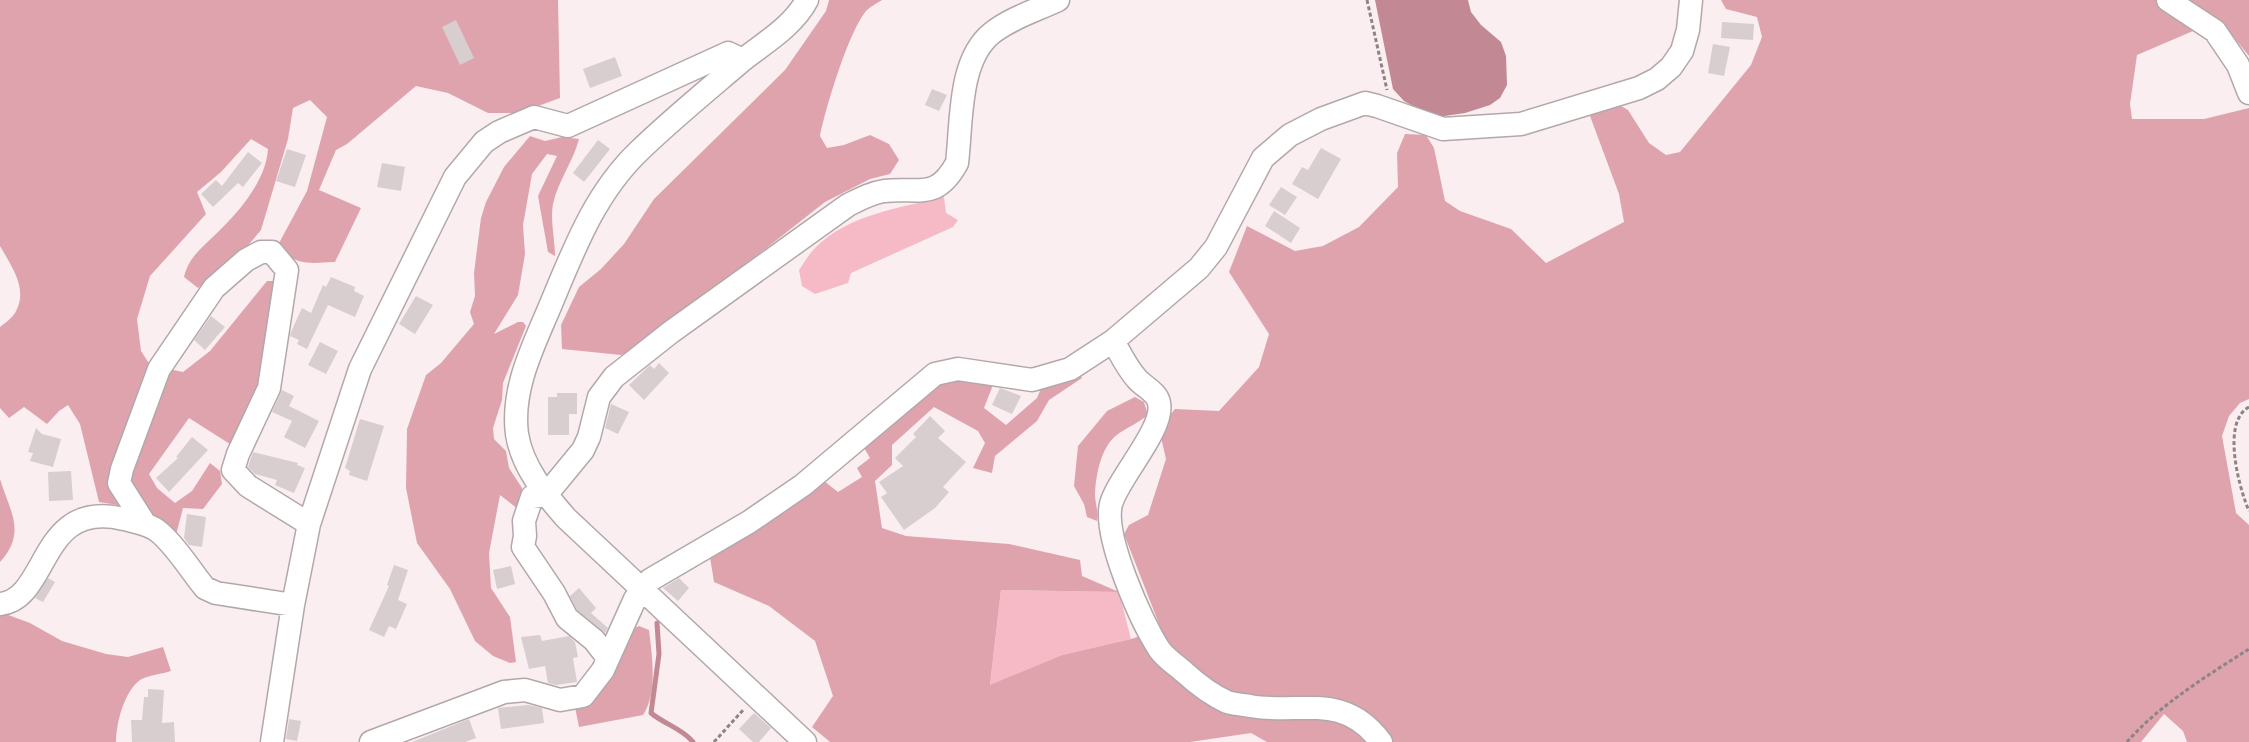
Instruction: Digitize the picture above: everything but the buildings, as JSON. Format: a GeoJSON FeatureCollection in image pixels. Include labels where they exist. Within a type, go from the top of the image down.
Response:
{"type":"FeatureCollection","features":[{"type":"Feature","properties":{"kind":"street"},"geometry":{"type":"LineString","coordinates":[[806,742],[566,518],[546,495],[521,452],[516,419],[517,400],[522,377],[534,343],[578,237],[599,199],[624,166],[743,60],[783,28],[807,0]]}},
{"type":"Feature","properties":{"kind":"street"},"geometry":{"type":"LineString","coordinates":[[608,658],[594,640],[567,618],[554,593],[523,547],[525,536],[524,521],[532,497],[546,495],[583,450],[589,438],[599,397],[614,377],[671,332],[848,204],[867,196],[884,192],[922,192],[939,186],[950,175],[957,163],[967,73],[974,53],[992,33],[1010,22],[1058,0]]}},
{"type":"Feature","properties":{"kind":"street"},"geometry":{"type":"LineString","coordinates":[[371,742],[402,736],[504,692],[525,690],[560,700],[582,696],[603,670],[641,589],[650,580],[749,522],[803,485],[935,374],[958,369],[1032,380],[1070,369],[1113,340],[1199,268],[1216,248],[1263,158],[1298,131],[1348,108],[1365,104],[1392,111],[1443,129],[1521,124],[1638,88],[1657,79],[1671,67],[1682,50],[1688,30],[1691,0]]}},
{"type":"Feature","properties":{"kind":"street"},"geometry":{"type":"LineString","coordinates":[[2168,0],[2215,31],[2238,65],[2248,93]]}},
{"type":"Feature","properties":{"kind":"street"},"geometry":{"type":"LineString","coordinates":[[272,742],[293,605],[309,524],[360,369],[455,177],[484,142],[498,132],[534,117],[568,126],[728,53],[743,60]]}},
{"type":"Feature","properties":{"kind":"street"},"geometry":{"type":"LineString","coordinates":[[145,524],[119,483],[122,469],[159,369],[214,288],[246,260],[261,252],[272,252],[287,270],[269,388],[238,454],[233,470],[248,486],[309,524]]}},
{"type":"Feature","properties":{"kind":"street"},"geometry":{"type":"LineString","coordinates":[[1113,340],[1137,379],[1156,396],[1160,404],[1158,419],[1117,490],[1111,504],[1110,518],[1112,538],[1144,625],[1161,652],[1193,680],[1228,702],[1262,708],[1331,708],[1355,717],[1373,732],[1381,742]]}},
{"type":"Feature","properties":{"kind":"street"},"geometry":{"type":"LineString","coordinates":[[0,604],[19,595],[65,530],[76,520],[93,515],[116,517],[145,524],[159,531],[205,588],[216,593],[293,605]]}},
{"type":"Feature","properties":{"kind":"path"},"geometry":{"type":"LineString","coordinates":[[1367,0],[1392,111]]}},
{"type":"Feature","properties":{"kind":"path"},"geometry":{"type":"LineString","coordinates":[[2249,407],[2236,420],[2234,434],[2235,459],[2249,511]]}},
{"type":"Feature","properties":{"kind":"path"},"geometry":{"type":"LineString","coordinates":[[2127,742],[2137,730],[2202,679],[2249,649]]}},
{"type":"Feature","properties":{"kind":"path"},"geometry":{"type":"LineString","coordinates":[[714,742],[755,696]]}},
{"type":"Feature","properties":{"kind":"shaded area"},"geometry":{"type":"Polygon","coordinates":[[[0,0],[558,0],[560,98],[519,113],[488,113],[448,93],[416,86],[347,144],[336,150],[319,190],[361,208],[335,262],[310,263],[297,260],[284,252],[278,245],[307,191],[327,117],[310,100],[293,108],[288,139],[261,230],[240,255],[198,288],[184,277],[189,263],[197,252],[235,215],[251,194],[262,172],[268,149],[251,139],[221,172],[197,192],[206,214],[150,276],[137,319],[141,351],[150,365],[183,372],[210,351],[267,281],[273,281],[276,302],[275,324],[266,366],[233,446],[189,418],[149,474],[157,488],[175,503],[192,491],[210,463],[220,471],[222,484],[203,509],[183,508],[176,535],[148,510],[99,502],[80,424],[68,405],[59,411],[47,424],[24,407],[9,418],[0,408],[0,327],[15,313],[19,304],[20,287],[14,270],[0,246],[0,0]]]}},
{"type":"Feature","properties":{"kind":"shaded area"},"geometry":{"type":"Polygon","coordinates":[[[829,0],[882,0],[866,11],[852,36],[832,90],[820,136],[827,148],[844,145],[870,135],[889,144],[899,160],[890,174],[870,179],[825,202],[640,347],[621,355],[562,349],[561,325],[579,287],[601,269],[624,244],[654,199],[785,70],[826,11],[829,0]]]}},
{"type":"Feature","properties":{"kind":"shaded area"},"geometry":{"type":"Polygon","coordinates":[[[1375,0],[1468,0],[1471,12],[1481,25],[1501,42],[1506,56],[1507,85],[1500,98],[1490,105],[1465,113],[1438,117],[1404,101],[1393,89],[1375,0]]]}},
{"type":"Feature","properties":{"kind":"shaded area"},"geometry":{"type":"Polygon","coordinates":[[[1721,0],[2249,0],[2249,56],[2227,29],[2214,22],[2137,55],[2130,104],[2132,119],[2204,119],[2249,108],[2249,399],[2240,403],[2229,416],[2222,436],[2236,513],[2249,525],[2249,742],[2187,742],[2183,731],[2164,714],[2141,742],[1267,742],[1251,733],[1190,742],[830,742],[812,727],[833,696],[815,641],[769,606],[714,582],[710,557],[824,481],[838,492],[862,477],[857,468],[870,458],[863,446],[938,381],[953,379],[993,385],[984,408],[1006,425],[1037,398],[1042,386],[1079,371],[1082,378],[1049,400],[1037,421],[995,456],[992,473],[973,468],[985,443],[978,431],[934,407],[892,445],[892,465],[875,481],[882,528],[906,536],[1009,544],[1080,560],[1082,576],[1119,592],[1001,590],[990,685],[1062,655],[1131,639],[1161,629],[1124,534],[1129,525],[1148,515],[1166,459],[1159,429],[1175,409],[1219,411],[1259,367],[1269,334],[1229,272],[1247,226],[1295,251],[1323,246],[1359,227],[1398,187],[1397,153],[1405,134],[1426,135],[1434,148],[1445,201],[1460,211],[1511,229],[1546,263],[1624,222],[1619,194],[1590,116],[1616,103],[1628,110],[1649,143],[1666,155],[1680,152],[1751,65],[1762,37],[1757,17],[1726,9],[1721,0]]]}},
{"type":"Feature","properties":{"kind":"shaded area"},"geometry":{"type":"Polygon","coordinates":[[[530,136],[545,141],[562,137],[579,139],[558,187],[553,204],[555,256],[548,252],[538,196],[557,156],[547,154],[532,174],[523,225],[525,254],[518,295],[494,334],[518,322],[523,322],[526,326],[503,383],[502,400],[493,428],[494,439],[506,451],[509,468],[522,488],[526,499],[518,509],[500,495],[489,553],[491,588],[510,617],[516,662],[510,663],[493,656],[475,641],[450,589],[417,543],[406,488],[407,429],[426,375],[441,363],[474,324],[470,312],[475,296],[474,273],[481,218],[486,202],[504,167],[530,136]]]}},
{"type":"Feature","properties":{"kind":"shaded area"},"geometry":{"type":"Polygon","coordinates":[[[944,197],[946,213],[958,220],[953,227],[851,273],[848,283],[815,294],[802,286],[799,270],[813,250],[843,227],[876,214],[944,197]]]}},
{"type":"Feature","properties":{"kind":"shaded area"},"geometry":{"type":"Polygon","coordinates":[[[1135,397],[1144,402],[1148,415],[1118,434],[1107,446],[1098,469],[1095,494],[1098,514],[1097,521],[1087,517],[1084,504],[1074,486],[1078,446],[1107,411],[1135,397]]]}},
{"type":"Feature","properties":{"kind":"shaded area"},"geometry":{"type":"Polygon","coordinates":[[[0,479],[12,512],[15,531],[13,541],[0,562],[0,479]]]}},
{"type":"Feature","properties":{"kind":"shaded area"},"geometry":{"type":"Polygon","coordinates":[[[1001,590],[1119,592],[1131,639],[1062,655],[990,686],[1001,590]]]}},
{"type":"Feature","properties":{"kind":"shaded area"},"geometry":{"type":"Polygon","coordinates":[[[0,612],[30,623],[62,641],[106,654],[128,657],[163,647],[171,671],[143,678],[134,685],[122,708],[116,742],[0,742],[0,612]]]}},
{"type":"Feature","properties":{"kind":"shaded area"},"geometry":{"type":"Polygon","coordinates":[[[639,626],[649,630],[653,674],[651,696],[643,715],[579,727],[575,707],[580,709],[585,706],[629,631],[639,626]]]}},
{"type":"Feature","properties":{"kind":"waterway"},"geometry":{"type":"LineString","coordinates":[[657,623],[659,654],[651,713],[689,737],[693,742]]}}]}
